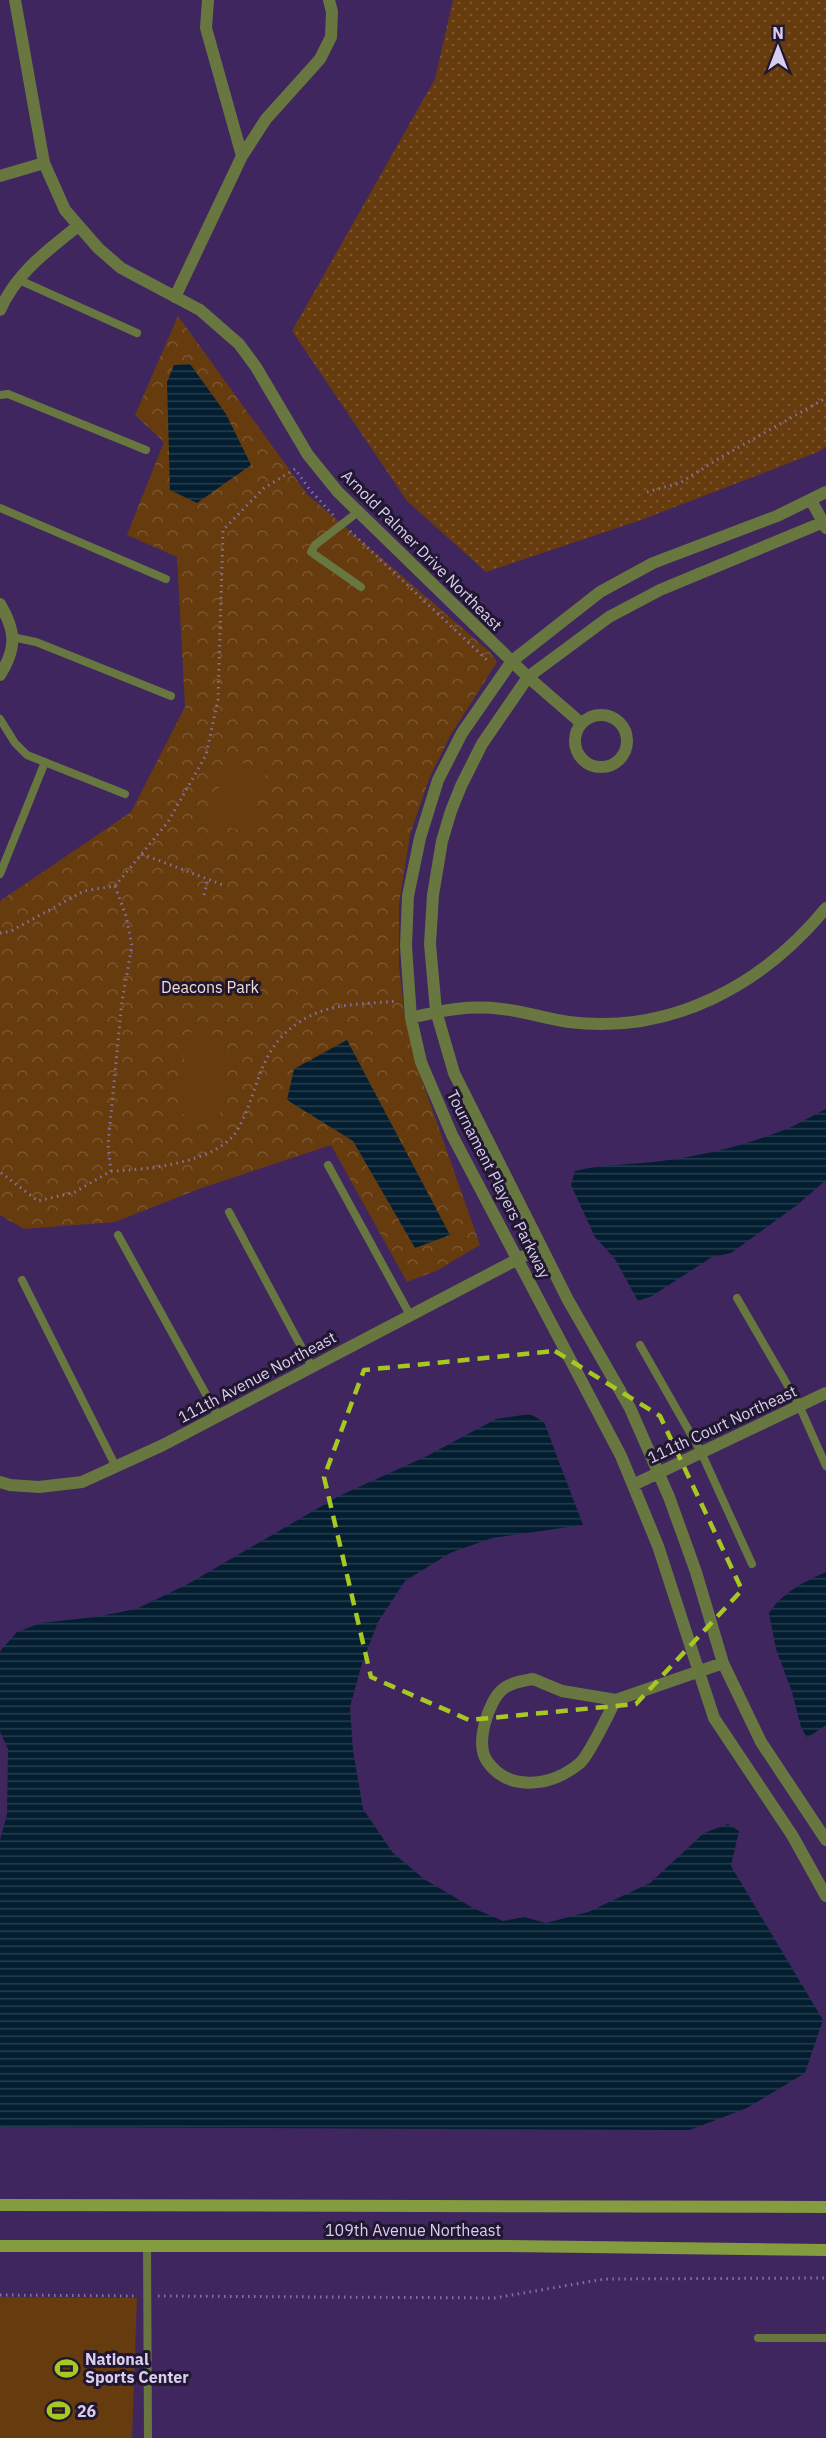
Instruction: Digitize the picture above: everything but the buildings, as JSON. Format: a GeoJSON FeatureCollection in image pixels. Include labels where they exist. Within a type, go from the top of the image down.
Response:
{"type":"FeatureCollection","features":[{"type":"Feature","properties":{"kind":"main road","name":"109th Avenue Northeast"},"geometry":{"type":"LineString","coordinates":[[0,2205],[826,2207]]}},
{"type":"Feature","properties":{"kind":"main road","name":"109th Avenue Northeast"},"geometry":{"type":"LineString","coordinates":[[0,2246],[826,2250]]}},
{"type":"Feature","properties":{"kind":"street","name":"Arnold Palmer Drive Northeast"},"geometry":{"type":"LineString","coordinates":[[15,0],[44,163],[65,210],[121,268],[200,310],[239,344],[256,367],[308,455],[338,492],[528,677],[581,723]]}},
{"type":"Feature","properties":{"kind":"street"},"geometry":{"type":"LineString","coordinates":[[208,0],[206,28],[242,156]]}},
{"type":"Feature","properties":{"kind":"street"},"geometry":{"type":"LineString","coordinates":[[175,297],[242,156],[267,119],[320,59],[331,37],[332,12],[329,0]]}},
{"type":"Feature","properties":{"kind":"street"},"geometry":{"type":"LineString","coordinates":[[0,176],[44,163]]}},
{"type":"Feature","properties":{"kind":"street"},"geometry":{"type":"LineString","coordinates":[[0,310],[17,279],[35,260],[78,226]]}},
{"type":"Feature","properties":{"kind":"street","name":"Tournament Players Parkway"},"geometry":{"type":"LineString","coordinates":[[826,492],[777,516],[653,564],[600,592],[512,661],[462,733],[438,780],[420,838],[408,896],[406,946],[411,1018],[421,1062],[452,1135],[621,1456],[658,1546],[714,1718],[792,1835],[826,1896]]}},
{"type":"Feature","properties":{"kind":"street"},"geometry":{"type":"LineString","coordinates":[[811,500],[825,524]]}},
{"type":"Feature","properties":{"kind":"street","name":"Tournament Players Parkway"},"geometry":{"type":"LineString","coordinates":[[825,524],[650,595],[609,617],[528,677],[482,744],[461,786],[442,841],[433,895],[430,944],[436,1011],[454,1073],[568,1300],[630,1408],[696,1572],[723,1663],[761,1742],[826,1840]]}},
{"type":"Feature","properties":{"kind":"street"},"geometry":{"type":"LineString","coordinates":[[0,604],[10,621],[12,637],[11,658],[0,675]]}},
{"type":"Feature","properties":{"kind":"street"},"geometry":{"type":"LineString","coordinates":[[603,714],[618,720],[625,729],[627,748],[619,760],[609,766],[595,766],[583,760],[576,749],[575,737],[581,723],[590,716],[603,714]]}},
{"type":"Feature","properties":{"kind":"street"},"geometry":{"type":"LineString","coordinates":[[411,1018],[458,1008],[503,1009],[570,1022],[596,1024],[624,1022],[680,1011],[705,1003],[740,986],[766,968],[791,947],[826,908]]}},
{"type":"Feature","properties":{"kind":"street","name":"111th Avenue Northeast"},"geometry":{"type":"LineString","coordinates":[[0,1482],[10,1485],[39,1486],[82,1482],[218,1416],[541,1246]]}},
{"type":"Feature","properties":{"kind":"street","name":"111th Court Northeast"},"geometry":{"type":"LineString","coordinates":[[633,1485],[826,1393]]}},
{"type":"Feature","properties":{"kind":"street"},"geometry":{"type":"LineString","coordinates":[[616,1700],[581,1762],[558,1776],[534,1784],[505,1778],[486,1760],[482,1735],[491,1708],[502,1690],[517,1682],[533,1679],[562,1691],[616,1700],[723,1663]]}},
{"type":"Feature","properties":{"kind":"lane"},"geometry":{"type":"LineString","coordinates":[[17,279],[137,333]]}},
{"type":"Feature","properties":{"kind":"lane"},"geometry":{"type":"LineString","coordinates":[[0,395],[8,394],[146,450]]}},
{"type":"Feature","properties":{"kind":"lane"},"geometry":{"type":"LineString","coordinates":[[0,508],[165,579]]}},
{"type":"Feature","properties":{"kind":"lane"},"geometry":{"type":"LineString","coordinates":[[358,512],[315,544],[311,552],[361,587]]}},
{"type":"Feature","properties":{"kind":"lane"},"geometry":{"type":"LineString","coordinates":[[12,637],[36,642],[171,696]]}},
{"type":"Feature","properties":{"kind":"lane"},"geometry":{"type":"LineString","coordinates":[[0,719],[15,743],[27,755],[125,794]]}},
{"type":"Feature","properties":{"kind":"lane"},"geometry":{"type":"LineString","coordinates":[[0,874],[45,762]]}},
{"type":"Feature","properties":{"kind":"lane"},"geometry":{"type":"LineString","coordinates":[[328,1165],[410,1315]]}},
{"type":"Feature","properties":{"kind":"lane"},"geometry":{"type":"LineString","coordinates":[[229,1212],[312,1366]]}},
{"type":"Feature","properties":{"kind":"lane"},"geometry":{"type":"LineString","coordinates":[[118,1235],[218,1416]]}},
{"type":"Feature","properties":{"kind":"lane"},"geometry":{"type":"LineString","coordinates":[[22,1280],[116,1467]]}},
{"type":"Feature","properties":{"kind":"lane"},"geometry":{"type":"LineString","coordinates":[[737,1298],[799,1405],[826,1466]]}},
{"type":"Feature","properties":{"kind":"lane"},"geometry":{"type":"LineString","coordinates":[[640,1345],[700,1452],[752,1564]]}},
{"type":"Feature","properties":{"kind":"lane"},"geometry":{"type":"LineString","coordinates":[[147,2246],[148,2438]]}},
{"type":"Feature","properties":{"kind":"lane"},"geometry":{"type":"LineString","coordinates":[[758,2338],[826,2338]]}},
{"type":"Feature","properties":{"kind":"path"},"geometry":{"type":"LineString","coordinates":[[647,492],[680,483],[826,398]]}},
{"type":"Feature","properties":{"kind":"path"},"geometry":{"type":"LineString","coordinates":[[0,933],[12,931],[84,891],[115,886],[168,822],[206,755],[218,700],[223,530],[264,488],[295,469],[310,490],[342,524],[487,660],[499,649]]}},
{"type":"Feature","properties":{"kind":"path"},"geometry":{"type":"LineString","coordinates":[[142,854],[223,885]]}},
{"type":"Feature","properties":{"kind":"path"},"geometry":{"type":"LineString","coordinates":[[204,894],[208,879]]}},
{"type":"Feature","properties":{"kind":"path"},"geometry":{"type":"LineString","coordinates":[[111,1171],[108,1145],[122,1001],[132,946],[126,916],[115,886]]}},
{"type":"Feature","properties":{"kind":"path"},"geometry":{"type":"LineString","coordinates":[[0,1172],[38,1201],[75,1192],[111,1171],[149,1170],[186,1160],[221,1146],[237,1130],[264,1059],[282,1037],[308,1017],[326,1009],[409,999]]}},
{"type":"Feature","properties":{"kind":"path"},"geometry":{"type":"LineString","coordinates":[[0,2295],[494,2298],[605,2279],[826,2278]]}},
{"type":"Feature","properties":{"kind":"highlighted area"},"geometry":{"type":"Polygon","coordinates":[[[555,1351],[660,1416],[742,1590],[636,1704],[469,1720],[371,1677],[324,1477],[364,1370],[555,1351]]]}},
{"type":"Feature","properties":{"kind":"green space"},"geometry":{"type":"Polygon","coordinates":[[[453,0],[826,0],[826,447],[641,520],[486,572],[407,501],[292,331],[435,79],[453,0]]]}},
{"type":"Feature","properties":{"kind":"green space","name":"Deacons Park"},"geometry":{"type":"Polygon","coordinates":[[[178,316],[307,494],[490,652],[497,662],[450,736],[429,779],[410,835],[399,904],[399,967],[405,1017],[422,1080],[480,1245],[438,1270],[407,1282],[331,1145],[199,1189],[115,1222],[24,1229],[0,1215],[0,901],[131,812],[185,707],[177,557],[127,535],[164,442],[135,415],[178,316]]]}},
{"type":"Feature","properties":{"kind":"green space"},"geometry":{"type":"Polygon","coordinates":[[[227,759],[267,770],[250,833],[210,822],[227,759]]]}},
{"type":"Feature","properties":{"kind":"green space"},"geometry":{"type":"Polygon","coordinates":[[[187,1032],[227,1036],[219,1118],[179,1114],[187,1032]]]}},
{"type":"Feature","properties":{"kind":"green space","name":"National Sports Center"},"geometry":{"type":"Polygon","coordinates":[[[0,2297],[137,2298],[132,2438],[0,2438],[0,2297]]]}},
{"type":"Feature","properties":{"kind":"water"},"geometry":{"type":"Polygon","coordinates":[[[190,364],[226,414],[251,465],[197,503],[170,490],[167,382],[174,365],[190,364]]]}},
{"type":"Feature","properties":{"kind":"water"},"geometry":{"type":"Polygon","coordinates":[[[347,1040],[450,1235],[415,1248],[353,1141],[287,1100],[294,1069],[347,1040]]]}},
{"type":"Feature","properties":{"kind":"water"},"geometry":{"type":"Polygon","coordinates":[[[826,1109],[826,1180],[796,1206],[731,1253],[712,1257],[652,1296],[638,1301],[615,1259],[595,1237],[571,1185],[575,1171],[676,1159],[722,1150],[787,1129],[826,1109]]]}},
{"type":"Feature","properties":{"kind":"water"},"geometry":{"type":"Polygon","coordinates":[[[530,1414],[544,1422],[583,1525],[492,1538],[450,1553],[405,1581],[378,1622],[362,1663],[350,1707],[353,1750],[363,1809],[393,1853],[424,1879],[473,1908],[503,1921],[524,1917],[546,1923],[588,1912],[650,1883],[704,1833],[728,1824],[739,1831],[731,1866],[823,2020],[805,2073],[747,2108],[690,2130],[0,2127],[0,1840],[7,1814],[8,1749],[0,1732],[0,1652],[2,1649],[17,1632],[41,1623],[95,1617],[136,1609],[188,1584],[339,1496],[425,1457],[496,1419],[530,1414]]]}},
{"type":"Feature","properties":{"kind":"water"},"geometry":{"type":"Polygon","coordinates":[[[826,1572],[826,1725],[807,1738],[801,1727],[792,1692],[776,1649],[769,1613],[787,1593],[826,1572]]]}},
{"type":"Feature","properties":{"kind":"place","name":"National Sports Center"},"geometry":{"type":"Point","coordinates":[67,2368]}},
{"type":"Feature","properties":{"kind":"place","name":"26"},"geometry":{"type":"Point","coordinates":[59,2411]}}]}
